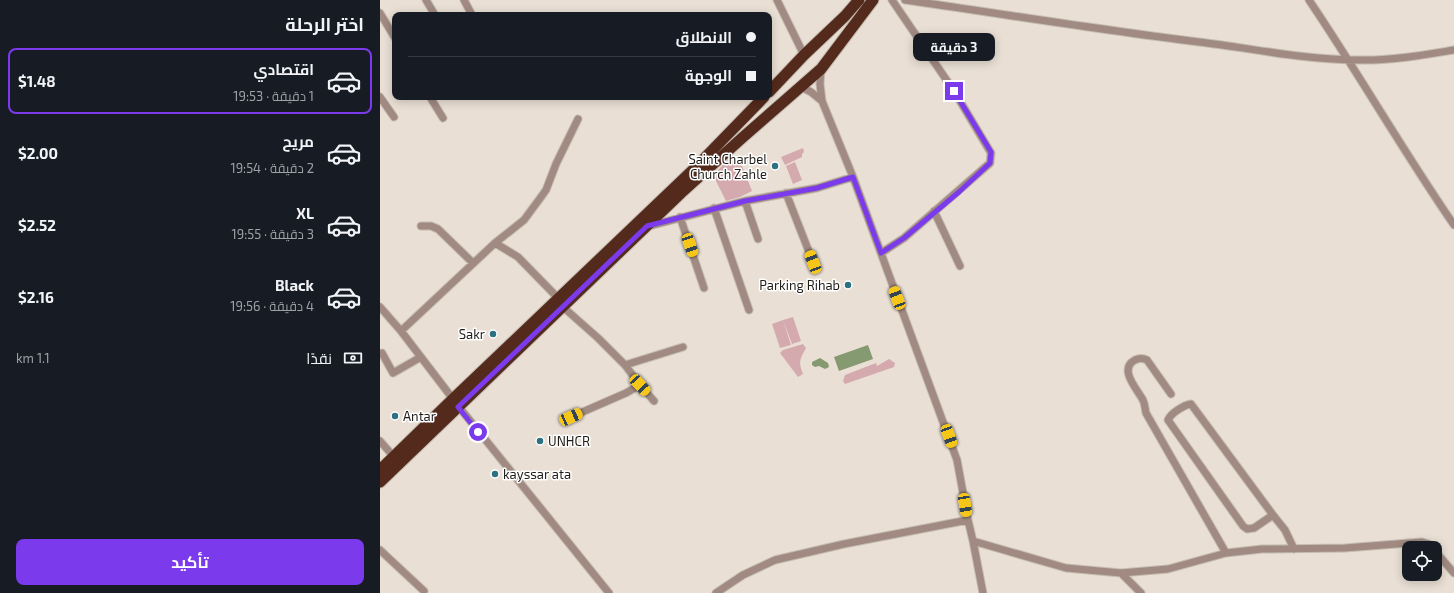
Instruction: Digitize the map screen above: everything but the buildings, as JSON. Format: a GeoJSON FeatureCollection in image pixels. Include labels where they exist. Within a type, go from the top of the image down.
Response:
{"type":"FeatureCollection","features":[{"type":"Feature","properties":{"kind":"highway"},"geometry":{"type":"LineString","coordinates":[[561,303],[647,226],[696,178],[821,69],[873,0]]}},
{"type":"Feature","properties":{"kind":"highway"},"geometry":{"type":"LineString","coordinates":[[772,89],[856,1]]}},
{"type":"Feature","properties":{"kind":"highway"},"geometry":{"type":"LineString","coordinates":[[816,44],[827,50],[830,58]]}},
{"type":"Feature","properties":{"kind":"highway"},"geometry":{"type":"LineString","coordinates":[[788,72],[794,82],[801,87]]}},
{"type":"Feature","properties":{"kind":"highway"},"geometry":{"type":"LineString","coordinates":[[380,482],[456,403],[561,303],[761,100]]}},
{"type":"Feature","properties":{"kind":"highway"},"geometry":{"type":"LineString","coordinates":[[380,470],[456,403]]}},
{"type":"Feature","properties":{"kind":"street"},"geometry":{"type":"LineString","coordinates":[[426,0],[433,12]]}},
{"type":"Feature","properties":{"kind":"street"},"geometry":{"type":"LineString","coordinates":[[464,0],[470,12]]}},
{"type":"Feature","properties":{"kind":"street"},"geometry":{"type":"LineString","coordinates":[[777,0],[804,55]]}},
{"type":"Feature","properties":{"kind":"street"},"geometry":{"type":"LineString","coordinates":[[881,253],[904,238],[959,192],[990,163],[991,152],[954,91],[892,0]]}},
{"type":"Feature","properties":{"kind":"street"},"geometry":{"type":"LineString","coordinates":[[905,0],[1133,34],[1201,42],[1309,58],[1379,60],[1454,50]]}},
{"type":"Feature","properties":{"kind":"street"},"geometry":{"type":"LineString","coordinates":[[1309,0],[1339,44],[1347,60],[1454,225]]}},
{"type":"Feature","properties":{"kind":"street"},"geometry":{"type":"LineString","coordinates":[[380,13],[392,33]]}},
{"type":"Feature","properties":{"kind":"street"},"geometry":{"type":"LineString","coordinates":[[821,69],[820,84],[822,101],[853,177],[958,460],[968,520],[983,593]]}},
{"type":"Feature","properties":{"kind":"street"},"geometry":{"type":"LineString","coordinates":[[801,87],[811,92],[822,101]]}},
{"type":"Feature","properties":{"kind":"street"},"geometry":{"type":"LineString","coordinates":[[380,96],[394,117]]}},
{"type":"Feature","properties":{"kind":"street"},"geometry":{"type":"LineString","coordinates":[[432,100],[443,118]]}},
{"type":"Feature","properties":{"kind":"street"},"geometry":{"type":"LineString","coordinates":[[401,331],[495,243],[524,220],[546,190],[556,164],[578,119]]}},
{"type":"Feature","properties":{"kind":"street"},"geometry":{"type":"LineString","coordinates":[[647,226],[745,201],[817,188],[853,177]]}},
{"type":"Feature","properties":{"kind":"street"},"geometry":{"type":"LineString","coordinates":[[786,193],[813,262]]}},
{"type":"Feature","properties":{"kind":"street"},"geometry":{"type":"LineString","coordinates":[[745,201],[758,239]]}},
{"type":"Feature","properties":{"kind":"street"},"geometry":{"type":"LineString","coordinates":[[714,208],[749,310]]}},
{"type":"Feature","properties":{"kind":"street"},"geometry":{"type":"LineString","coordinates":[[934,212],[960,266]]}},
{"type":"Feature","properties":{"kind":"street"},"geometry":{"type":"LineString","coordinates":[[680,217],[704,288]]}},
{"type":"Feature","properties":{"kind":"street"},"geometry":{"type":"LineString","coordinates":[[421,226],[432,226],[438,229],[473,263]]}},
{"type":"Feature","properties":{"kind":"street"},"geometry":{"type":"LineString","coordinates":[[495,243],[518,257],[561,303],[625,365],[654,401]]}},
{"type":"Feature","properties":{"kind":"street"},"geometry":{"type":"LineString","coordinates":[[380,307],[401,331],[456,403],[609,593]]}},
{"type":"Feature","properties":{"kind":"street"},"geometry":{"type":"LineString","coordinates":[[625,365],[684,348]]}},
{"type":"Feature","properties":{"kind":"street"},"geometry":{"type":"LineString","coordinates":[[382,353],[392,373],[421,357]]}},
{"type":"Feature","properties":{"kind":"street"},"geometry":{"type":"LineString","coordinates":[[1171,394],[1147,360],[1144,358],[1138,358],[1131,363],[1128,368],[1128,373],[1143,401],[1146,413],[1226,553]]}},
{"type":"Feature","properties":{"kind":"street"},"geometry":{"type":"LineString","coordinates":[[571,417],[626,393],[640,385]]}},
{"type":"Feature","properties":{"kind":"street"},"geometry":{"type":"LineString","coordinates":[[1273,515],[1254,528],[1247,529],[1243,526],[1168,420],[1170,416],[1186,405],[1191,404],[1194,406],[1285,530],[1294,549]]}},
{"type":"Feature","properties":{"kind":"street"},"geometry":{"type":"LineString","coordinates":[[380,441],[394,457]]}},
{"type":"Feature","properties":{"kind":"street"},"geometry":{"type":"LineString","coordinates":[[716,593],[743,575],[775,560],[844,544],[968,520]]}},
{"type":"Feature","properties":{"kind":"street"},"geometry":{"type":"LineString","coordinates":[[973,541],[1074,570],[1121,573],[1168,568],[1226,553],[1262,549],[1345,548],[1402,544]]}},
{"type":"Feature","properties":{"kind":"street"},"geometry":{"type":"LineString","coordinates":[[380,550],[424,591]]}},
{"type":"Feature","properties":{"kind":"street"},"geometry":{"type":"LineString","coordinates":[[1442,559],[1454,573]]}},
{"type":"Feature","properties":{"kind":"street"},"geometry":{"type":"LineString","coordinates":[[1121,573],[1140,593]]}},
{"type":"Feature","properties":{"kind":"shaded area"},"geometry":{"type":"Polygon","coordinates":[[[803,148],[804,152],[802,157],[785,165],[781,157],[803,148]]]}},
{"type":"Feature","properties":{"kind":"shaded area"},"geometry":{"type":"Polygon","coordinates":[[[731,157],[742,166],[752,191],[740,197],[726,201],[713,175],[731,157]]]}},
{"type":"Feature","properties":{"kind":"shaded area"},"geometry":{"type":"Polygon","coordinates":[[[795,162],[802,180],[793,184],[786,166],[795,162]]]}},
{"type":"Feature","properties":{"kind":"shaded area"},"geometry":{"type":"Polygon","coordinates":[[[793,317],[801,341],[792,344],[783,320],[793,317]]]}},
{"type":"Feature","properties":{"kind":"shaded area"},"geometry":{"type":"Polygon","coordinates":[[[783,320],[791,345],[780,348],[772,324],[783,320]]]}},
{"type":"Feature","properties":{"kind":"shaded area"},"geometry":{"type":"Polygon","coordinates":[[[803,344],[806,348],[800,361],[803,374],[798,377],[780,353],[783,350],[803,344]]]}},
{"type":"Feature","properties":{"kind":"shaded area"},"geometry":{"type":"Polygon","coordinates":[[[868,345],[873,359],[839,371],[834,357],[868,345]]]}},
{"type":"Feature","properties":{"kind":"shaded area"},"geometry":{"type":"Polygon","coordinates":[[[820,358],[828,363],[829,367],[825,369],[812,365],[812,362],[820,358]]]}},
{"type":"Feature","properties":{"kind":"shaded area"},"geometry":{"type":"Polygon","coordinates":[[[889,359],[895,363],[894,367],[845,384],[843,381],[845,375],[876,363],[877,366],[889,359]]]}},
{"type":"Feature","properties":{"kind":"place","name":"Saint Charbel Church Zahle"},"geometry":{"type":"Point","coordinates":[775,166]}},
{"type":"Feature","properties":{"kind":"place","name":"Parking Rihab"},"geometry":{"type":"Point","coordinates":[848,285]}},
{"type":"Feature","properties":{"kind":"place","name":"Sakr"},"geometry":{"type":"Point","coordinates":[493,334]}},
{"type":"Feature","properties":{"kind":"place","name":"Antar"},"geometry":{"type":"Point","coordinates":[395,416]}},
{"type":"Feature","properties":{"kind":"place","name":"UNHCR"},"geometry":{"type":"Point","coordinates":[540,441]}},
{"type":"Feature","properties":{"kind":"place","name":"kayssar ata"},"geometry":{"type":"Point","coordinates":[495,474]}},
{"type":"Feature","properties":{"kind":"route"},"geometry":{"type":"LineString","coordinates":[[478,432],[458,407],[647,226],[745,201],[817,188],[853,177],[881,253],[904,238],[927,217],[959,192],[990,163],[991,152],[964,110],[954,91]]}}]}
